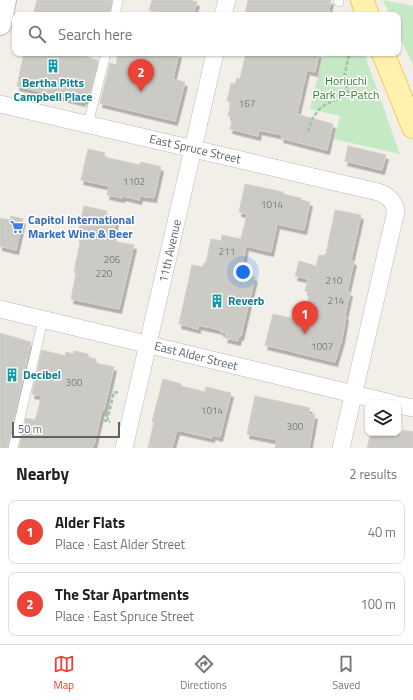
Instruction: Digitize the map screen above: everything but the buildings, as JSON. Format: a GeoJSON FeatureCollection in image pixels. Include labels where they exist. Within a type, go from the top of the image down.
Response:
{"type":"FeatureCollection","features":[{"type":"Feature","properties":{"kind":"main road"},"geometry":{"type":"LineString","coordinates":[[0,24],[5,0]]}},
{"type":"Feature","properties":{"kind":"main road"},"geometry":{"type":"LineString","coordinates":[[362,0],[367,12]]}},
{"type":"Feature","properties":{"kind":"main road"},"geometry":{"type":"LineString","coordinates":[[384,56],[413,127]]}},
{"type":"Feature","properties":{"kind":"street"},"geometry":{"type":"LineString","coordinates":[[225,12],[227,0]]}},
{"type":"Feature","properties":{"kind":"street","name":"11th Avenue"},"geometry":{"type":"LineString","coordinates":[[124,448],[214,56]]}},
{"type":"Feature","properties":{"kind":"street","name":"East Spruce Street"},"geometry":{"type":"LineString","coordinates":[[0,104],[378,192],[389,198],[396,211],[353,394]]}},
{"type":"Feature","properties":{"kind":"street","name":"East Alder Street"},"geometry":{"type":"LineString","coordinates":[[0,309],[378,400]]}},
{"type":"Feature","properties":{"kind":"street"},"geometry":{"type":"LineString","coordinates":[[341,448],[353,394]]}},
{"type":"Feature","properties":{"kind":"street"},"geometry":{"type":"LineString","coordinates":[[401,406],[413,408]]}},
{"type":"Feature","properties":{"kind":"lane"},"geometry":{"type":"LineString","coordinates":[[116,12],[118,0]]}},
{"type":"Feature","properties":{"kind":"lane"},"geometry":{"type":"LineString","coordinates":[[88,124],[105,56]]}},
{"type":"Feature","properties":{"kind":"lane"},"geometry":{"type":"LineString","coordinates":[[13,448],[43,320]]}},
{"type":"Feature","properties":{"kind":"path"},"geometry":{"type":"LineString","coordinates":[[308,132],[310,121],[320,108],[326,104],[350,95],[344,79],[348,56]]}},
{"type":"Feature","properties":{"kind":"path"},"geometry":{"type":"LineString","coordinates":[[106,421],[114,392],[119,394]]}},
{"type":"Feature","properties":{"kind":"green space"},"geometry":{"type":"Polygon","coordinates":[[[383,0],[413,6],[413,65],[401,39],[401,12],[389,12],[383,0]]]}},
{"type":"Feature","properties":{"kind":"green space","name":"Horiuchi Park P-Patch"},"geometry":{"type":"Polygon","coordinates":[[[323,56],[365,56],[400,154],[334,139],[340,116],[310,109],[323,56]]]}},
{"type":"Feature","properties":{"kind":"place","name":"Bertha Pitts Campbell Place"},"geometry":{"type":"Point","coordinates":[53,66]}},
{"type":"Feature","properties":{"kind":"place","name":"The Star Apartments"},"geometry":{"type":"Point","coordinates":[141,92]}},
{"type":"Feature","properties":{"kind":"place","name":"Capitol International Market Wine & Beer"},"geometry":{"type":"Point","coordinates":[17,227]}},
{"type":"Feature","properties":{"kind":"place","name":"Reverb"},"geometry":{"type":"Point","coordinates":[217,301]}},
{"type":"Feature","properties":{"kind":"place","name":"Alder Flats"},"geometry":{"type":"Point","coordinates":[305,334]}},
{"type":"Feature","properties":{"kind":"place","name":"Decibel"},"geometry":{"type":"Point","coordinates":[12,375]}}]}
